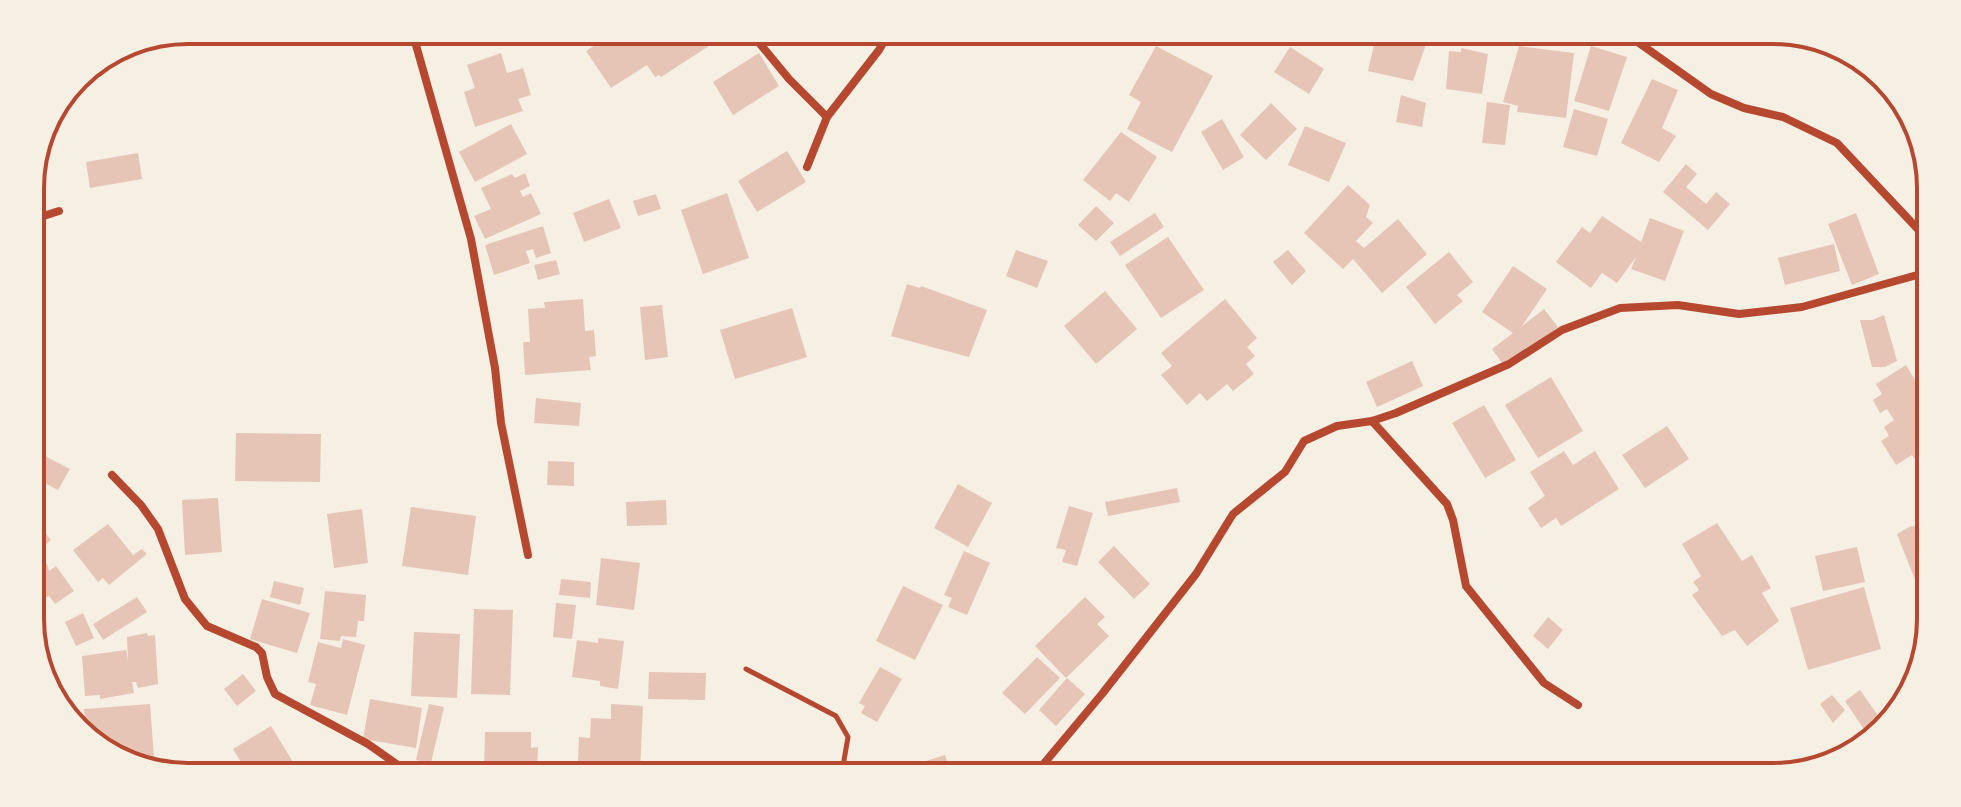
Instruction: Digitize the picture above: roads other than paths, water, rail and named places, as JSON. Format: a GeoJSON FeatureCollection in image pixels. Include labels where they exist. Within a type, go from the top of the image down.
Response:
{"type":"FeatureCollection","features":[{"type":"Feature","properties":{"kind":"street"},"geometry":{"type":"LineString","coordinates":[[416,44],[471,239],[495,368],[501,423],[528,555]]}},
{"type":"Feature","properties":{"kind":"street"},"geometry":{"type":"LineString","coordinates":[[760,44],[827,117]]}},
{"type":"Feature","properties":{"kind":"street"},"geometry":{"type":"LineString","coordinates":[[807,167],[827,117],[882,44]]}},
{"type":"Feature","properties":{"kind":"street"},"geometry":{"type":"LineString","coordinates":[[1640,44],[1711,94],[1744,108],[1783,117],[1837,143],[1917,228]]}},
{"type":"Feature","properties":{"kind":"street"},"geometry":{"type":"LineString","coordinates":[[44,216],[59,211]]}},
{"type":"Feature","properties":{"kind":"street"},"geometry":{"type":"LineString","coordinates":[[1044,763],[1196,574],[1233,514],[1285,472],[1304,441],[1337,426],[1372,421],[1509,364],[1562,330],[1620,308],[1678,305],[1739,314],[1802,307],[1917,275]]}},
{"type":"Feature","properties":{"kind":"street"},"geometry":{"type":"LineString","coordinates":[[1372,421],[1447,504],[1466,586],[1482,609],[1544,683],[1578,705]]}},
{"type":"Feature","properties":{"kind":"street"},"geometry":{"type":"LineString","coordinates":[[112,475],[141,505],[158,529],[185,599],[207,626],[262,653],[267,677],[275,694],[368,744],[395,763]]}}]}
